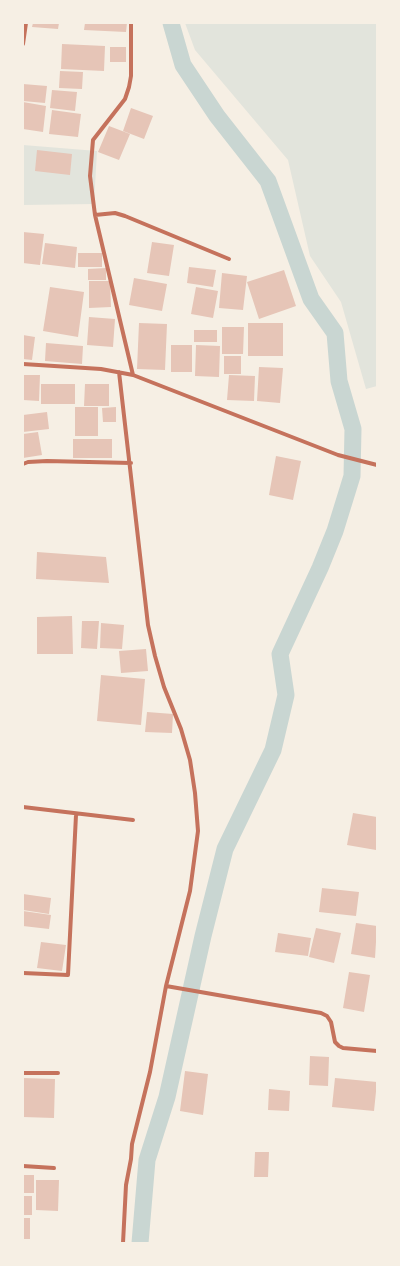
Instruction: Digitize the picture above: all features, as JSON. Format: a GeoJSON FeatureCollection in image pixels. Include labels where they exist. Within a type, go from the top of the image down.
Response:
{"type":"FeatureCollection","features":[{"type":"Feature","properties":{"kind":"street"},"geometry":{"type":"LineString","coordinates":[[23,44],[26,23]]}},
{"type":"Feature","properties":{"kind":"street"},"geometry":{"type":"LineString","coordinates":[[131,23],[131,76],[129,87],[125,99],[93,140],[90,176],[95,215],[133,375]]}},
{"type":"Feature","properties":{"kind":"street"},"geometry":{"type":"LineString","coordinates":[[95,215],[115,213],[125,216],[228,259]]}},
{"type":"Feature","properties":{"kind":"street"},"geometry":{"type":"LineString","coordinates":[[23,364],[119,372],[133,375],[338,455],[377,465]]}},
{"type":"Feature","properties":{"kind":"street"},"geometry":{"type":"LineString","coordinates":[[119,372],[131,463],[148,625],[164,687],[181,729],[190,760],[198,831],[190,891],[166,986],[150,1072],[132,1144],[126,1185],[123,1243]]}},
{"type":"Feature","properties":{"kind":"street"},"geometry":{"type":"LineString","coordinates":[[23,464],[28,462],[47,461],[131,463]]}},
{"type":"Feature","properties":{"kind":"street"},"geometry":{"type":"LineString","coordinates":[[23,807],[76,815],[132,820]]}},
{"type":"Feature","properties":{"kind":"street"},"geometry":{"type":"LineString","coordinates":[[23,973],[68,975],[76,815]]}},
{"type":"Feature","properties":{"kind":"street"},"geometry":{"type":"LineString","coordinates":[[166,986],[321,1013],[327,1016],[331,1022],[336,1042],[339,1046],[343,1048],[377,1051]]}},
{"type":"Feature","properties":{"kind":"street"},"geometry":{"type":"LineString","coordinates":[[23,1073],[58,1073]]}},
{"type":"Feature","properties":{"kind":"street"},"geometry":{"type":"LineString","coordinates":[[23,1166],[54,1168]]}},
{"type":"Feature","properties":{"kind":"shaded area"},"geometry":{"type":"Polygon","coordinates":[[[185,23],[377,23],[377,386],[366,389],[341,302],[310,256],[288,160],[195,50],[185,23]]]}},
{"type":"Feature","properties":{"kind":"shaded area"},"geometry":{"type":"Polygon","coordinates":[[[23,145],[97,151],[94,204],[23,205],[23,145]]]}},
{"type":"Feature","properties":{"kind":"building"},"geometry":{"type":"Polygon","coordinates":[[[33,23],[59,23],[58,29],[32,27],[33,23]]]}},
{"type":"Feature","properties":{"kind":"building"},"geometry":{"type":"Polygon","coordinates":[[[85,23],[127,23],[126,32],[84,30],[85,23]]]}},
{"type":"Feature","properties":{"kind":"building"},"geometry":{"type":"Polygon","coordinates":[[[62,44],[105,46],[104,71],[61,69],[62,44]]]}},
{"type":"Feature","properties":{"kind":"building"},"geometry":{"type":"Polygon","coordinates":[[[110,47],[126,47],[126,62],[110,62],[110,47]]]}},
{"type":"Feature","properties":{"kind":"building"},"geometry":{"type":"Polygon","coordinates":[[[60,71],[83,72],[82,89],[59,88],[60,71]]]}},
{"type":"Feature","properties":{"kind":"building"},"geometry":{"type":"Polygon","coordinates":[[[23,84],[47,86],[45,103],[23,101],[23,84]]]}},
{"type":"Feature","properties":{"kind":"building"},"geometry":{"type":"Polygon","coordinates":[[[52,90],[77,92],[75,111],[50,108],[52,90]]]}},
{"type":"Feature","properties":{"kind":"building"},"geometry":{"type":"Polygon","coordinates":[[[23,102],[46,106],[43,132],[23,129],[23,102]]]}},
{"type":"Feature","properties":{"kind":"building"},"geometry":{"type":"Polygon","coordinates":[[[131,108],[153,116],[144,139],[123,131],[131,108]]]}},
{"type":"Feature","properties":{"kind":"building"},"geometry":{"type":"Polygon","coordinates":[[[52,110],[81,114],[78,137],[49,134],[52,110]]]}},
{"type":"Feature","properties":{"kind":"building"},"geometry":{"type":"Polygon","coordinates":[[[109,126],[130,134],[119,160],[98,152],[109,126]]]}},
{"type":"Feature","properties":{"kind":"building"},"geometry":{"type":"Polygon","coordinates":[[[37,150],[72,154],[70,175],[35,171],[37,150]]]}},
{"type":"Feature","properties":{"kind":"building"},"geometry":{"type":"Polygon","coordinates":[[[23,232],[44,234],[40,265],[23,263],[23,232]]]}},
{"type":"Feature","properties":{"kind":"building"},"geometry":{"type":"Polygon","coordinates":[[[152,242],[174,245],[169,276],[147,273],[152,242]]]}},
{"type":"Feature","properties":{"kind":"building"},"geometry":{"type":"Polygon","coordinates":[[[45,243],[77,247],[75,268],[42,264],[45,243]]]}},
{"type":"Feature","properties":{"kind":"building"},"geometry":{"type":"Polygon","coordinates":[[[78,253],[102,253],[102,267],[78,267],[78,253]]]}},
{"type":"Feature","properties":{"kind":"building"},"geometry":{"type":"Polygon","coordinates":[[[189,267],[216,270],[213,287],[187,283],[189,267]]]}},
{"type":"Feature","properties":{"kind":"building"},"geometry":{"type":"Polygon","coordinates":[[[106,268],[106,280],[88,280],[88,269],[106,268]]]}},
{"type":"Feature","properties":{"kind":"building"},"geometry":{"type":"Polygon","coordinates":[[[284,270],[296,306],[259,319],[247,282],[284,270]]]}},
{"type":"Feature","properties":{"kind":"building"},"geometry":{"type":"Polygon","coordinates":[[[222,273],[247,276],[243,310],[219,308],[222,273]]]}},
{"type":"Feature","properties":{"kind":"building"},"geometry":{"type":"Polygon","coordinates":[[[134,278],[167,284],[162,311],[129,305],[134,278]]]}},
{"type":"Feature","properties":{"kind":"building"},"geometry":{"type":"Polygon","coordinates":[[[89,281],[110,281],[111,307],[89,308],[89,281]]]}},
{"type":"Feature","properties":{"kind":"building"},"geometry":{"type":"Polygon","coordinates":[[[50,287],[84,292],[78,337],[43,331],[50,287]]]}},
{"type":"Feature","properties":{"kind":"building"},"geometry":{"type":"Polygon","coordinates":[[[196,287],[218,291],[213,318],[191,314],[196,287]]]}},
{"type":"Feature","properties":{"kind":"building"},"geometry":{"type":"Polygon","coordinates":[[[89,317],[115,319],[113,347],[87,345],[89,317]]]}},
{"type":"Feature","properties":{"kind":"building"},"geometry":{"type":"Polygon","coordinates":[[[139,323],[167,324],[165,370],[137,369],[139,323]]]}},
{"type":"Feature","properties":{"kind":"building"},"geometry":{"type":"Polygon","coordinates":[[[248,323],[283,323],[283,356],[248,356],[248,323]]]}},
{"type":"Feature","properties":{"kind":"building"},"geometry":{"type":"Polygon","coordinates":[[[222,327],[244,327],[243,354],[222,354],[222,327]]]}},
{"type":"Feature","properties":{"kind":"building"},"geometry":{"type":"Polygon","coordinates":[[[194,330],[217,330],[217,342],[194,342],[194,330]]]}},
{"type":"Feature","properties":{"kind":"building"},"geometry":{"type":"Polygon","coordinates":[[[23,335],[35,337],[32,360],[23,359],[23,335]]]}},
{"type":"Feature","properties":{"kind":"building"},"geometry":{"type":"Polygon","coordinates":[[[46,343],[83,346],[82,364],[45,361],[46,343]]]}},
{"type":"Feature","properties":{"kind":"building"},"geometry":{"type":"Polygon","coordinates":[[[171,345],[192,345],[192,372],[171,372],[171,345]]]}},
{"type":"Feature","properties":{"kind":"building"},"geometry":{"type":"Polygon","coordinates":[[[196,345],[220,346],[219,377],[195,376],[196,345]]]}},
{"type":"Feature","properties":{"kind":"building"},"geometry":{"type":"Polygon","coordinates":[[[224,356],[241,356],[241,374],[224,374],[224,356]]]}},
{"type":"Feature","properties":{"kind":"building"},"geometry":{"type":"Polygon","coordinates":[[[259,367],[283,368],[280,403],[257,401],[259,367]]]}},
{"type":"Feature","properties":{"kind":"building"},"geometry":{"type":"Polygon","coordinates":[[[23,375],[40,375],[39,401],[23,400],[23,375]]]}},
{"type":"Feature","properties":{"kind":"building"},"geometry":{"type":"Polygon","coordinates":[[[229,375],[255,376],[254,401],[227,400],[229,375]]]}},
{"type":"Feature","properties":{"kind":"building"},"geometry":{"type":"Polygon","coordinates":[[[41,384],[75,384],[75,404],[41,404],[41,384]]]}},
{"type":"Feature","properties":{"kind":"building"},"geometry":{"type":"Polygon","coordinates":[[[85,384],[109,384],[109,406],[84,406],[85,384]]]}},
{"type":"Feature","properties":{"kind":"building"},"geometry":{"type":"Polygon","coordinates":[[[75,407],[98,407],[98,436],[75,436],[75,407]]]}},
{"type":"Feature","properties":{"kind":"building"},"geometry":{"type":"Polygon","coordinates":[[[116,407],[116,422],[103,422],[102,408],[116,407]]]}},
{"type":"Feature","properties":{"kind":"building"},"geometry":{"type":"Polygon","coordinates":[[[47,412],[49,429],[23,432],[23,415],[47,412]]]}},
{"type":"Feature","properties":{"kind":"building"},"geometry":{"type":"Polygon","coordinates":[[[38,432],[42,455],[23,458],[23,434],[38,432]]]}},
{"type":"Feature","properties":{"kind":"building"},"geometry":{"type":"Polygon","coordinates":[[[73,439],[112,439],[112,458],[73,458],[73,439]]]}},
{"type":"Feature","properties":{"kind":"building"},"geometry":{"type":"Polygon","coordinates":[[[276,456],[301,461],[293,500],[269,495],[276,456]]]}},
{"type":"Feature","properties":{"kind":"building"},"geometry":{"type":"Polygon","coordinates":[[[37,552],[106,557],[109,583],[36,579],[37,552]]]}},
{"type":"Feature","properties":{"kind":"building"},"geometry":{"type":"Polygon","coordinates":[[[72,616],[73,654],[37,654],[37,617],[72,616]]]}},
{"type":"Feature","properties":{"kind":"building"},"geometry":{"type":"Polygon","coordinates":[[[82,621],[99,621],[97,649],[81,648],[82,621]]]}},
{"type":"Feature","properties":{"kind":"building"},"geometry":{"type":"Polygon","coordinates":[[[101,623],[124,625],[122,649],[100,648],[101,623]]]}},
{"type":"Feature","properties":{"kind":"building"},"geometry":{"type":"Polygon","coordinates":[[[146,649],[148,671],[121,673],[119,651],[146,649]]]}},
{"type":"Feature","properties":{"kind":"building"},"geometry":{"type":"Polygon","coordinates":[[[101,675],[145,679],[141,725],[97,721],[101,675]]]}},
{"type":"Feature","properties":{"kind":"building"},"geometry":{"type":"Polygon","coordinates":[[[147,712],[173,714],[172,733],[145,732],[147,712]]]}},
{"type":"Feature","properties":{"kind":"building"},"geometry":{"type":"Polygon","coordinates":[[[353,813],[377,817],[376,850],[347,845],[353,813]]]}},
{"type":"Feature","properties":{"kind":"building"},"geometry":{"type":"Polygon","coordinates":[[[322,888],[359,892],[356,916],[319,912],[322,888]]]}},
{"type":"Feature","properties":{"kind":"building"},"geometry":{"type":"Polygon","coordinates":[[[23,894],[51,898],[49,914],[23,910],[23,894]]]}},
{"type":"Feature","properties":{"kind":"building"},"geometry":{"type":"Polygon","coordinates":[[[23,911],[51,915],[49,929],[23,926],[23,911]]]}},
{"type":"Feature","properties":{"kind":"building"},"geometry":{"type":"Polygon","coordinates":[[[356,923],[377,926],[375,958],[351,954],[356,923]]]}},
{"type":"Feature","properties":{"kind":"building"},"geometry":{"type":"Polygon","coordinates":[[[316,928],[341,933],[334,963],[309,957],[316,928]]]}},
{"type":"Feature","properties":{"kind":"building"},"geometry":{"type":"Polygon","coordinates":[[[278,933],[311,938],[308,956],[275,952],[278,933]]]}},
{"type":"Feature","properties":{"kind":"building"},"geometry":{"type":"Polygon","coordinates":[[[41,942],[66,945],[62,971],[37,968],[41,942]]]}},
{"type":"Feature","properties":{"kind":"building"},"geometry":{"type":"Polygon","coordinates":[[[349,972],[370,975],[364,1012],[343,1008],[349,972]]]}},
{"type":"Feature","properties":{"kind":"building"},"geometry":{"type":"Polygon","coordinates":[[[310,1056],[329,1057],[328,1086],[309,1085],[310,1056]]]}},
{"type":"Feature","properties":{"kind":"building"},"geometry":{"type":"Polygon","coordinates":[[[185,1071],[208,1074],[203,1115],[180,1111],[185,1071]]]}},
{"type":"Feature","properties":{"kind":"building"},"geometry":{"type":"Polygon","coordinates":[[[23,1078],[55,1079],[54,1118],[23,1117],[23,1078]]]}},
{"type":"Feature","properties":{"kind":"building"},"geometry":{"type":"Polygon","coordinates":[[[335,1078],[377,1082],[374,1111],[332,1107],[335,1078]]]}},
{"type":"Feature","properties":{"kind":"building"},"geometry":{"type":"Polygon","coordinates":[[[269,1089],[290,1091],[289,1111],[268,1110],[269,1089]]]}},
{"type":"Feature","properties":{"kind":"building"},"geometry":{"type":"Polygon","coordinates":[[[255,1152],[269,1152],[268,1177],[254,1177],[255,1152]]]}},
{"type":"Feature","properties":{"kind":"building"},"geometry":{"type":"Polygon","coordinates":[[[23,1175],[34,1175],[34,1193],[23,1193],[23,1175]]]}},
{"type":"Feature","properties":{"kind":"building"},"geometry":{"type":"Polygon","coordinates":[[[36,1180],[59,1180],[58,1211],[36,1210],[36,1180]]]}},
{"type":"Feature","properties":{"kind":"building"},"geometry":{"type":"Polygon","coordinates":[[[23,1196],[32,1196],[32,1215],[23,1215],[23,1196]]]}},
{"type":"Feature","properties":{"kind":"building"},"geometry":{"type":"Polygon","coordinates":[[[23,1218],[30,1218],[30,1239],[23,1239],[23,1218]]]}},
{"type":"Feature","properties":{"kind":"waterway"},"geometry":{"type":"LineString","coordinates":[[140,1243],[147,1160],[167,1097],[203,936],[225,849],[273,750],[286,695],[280,654],[320,568],[335,531],[352,476],[353,429],[339,381],[335,333],[311,299],[268,181],[217,116],[183,65],[171,23]]}}]}
